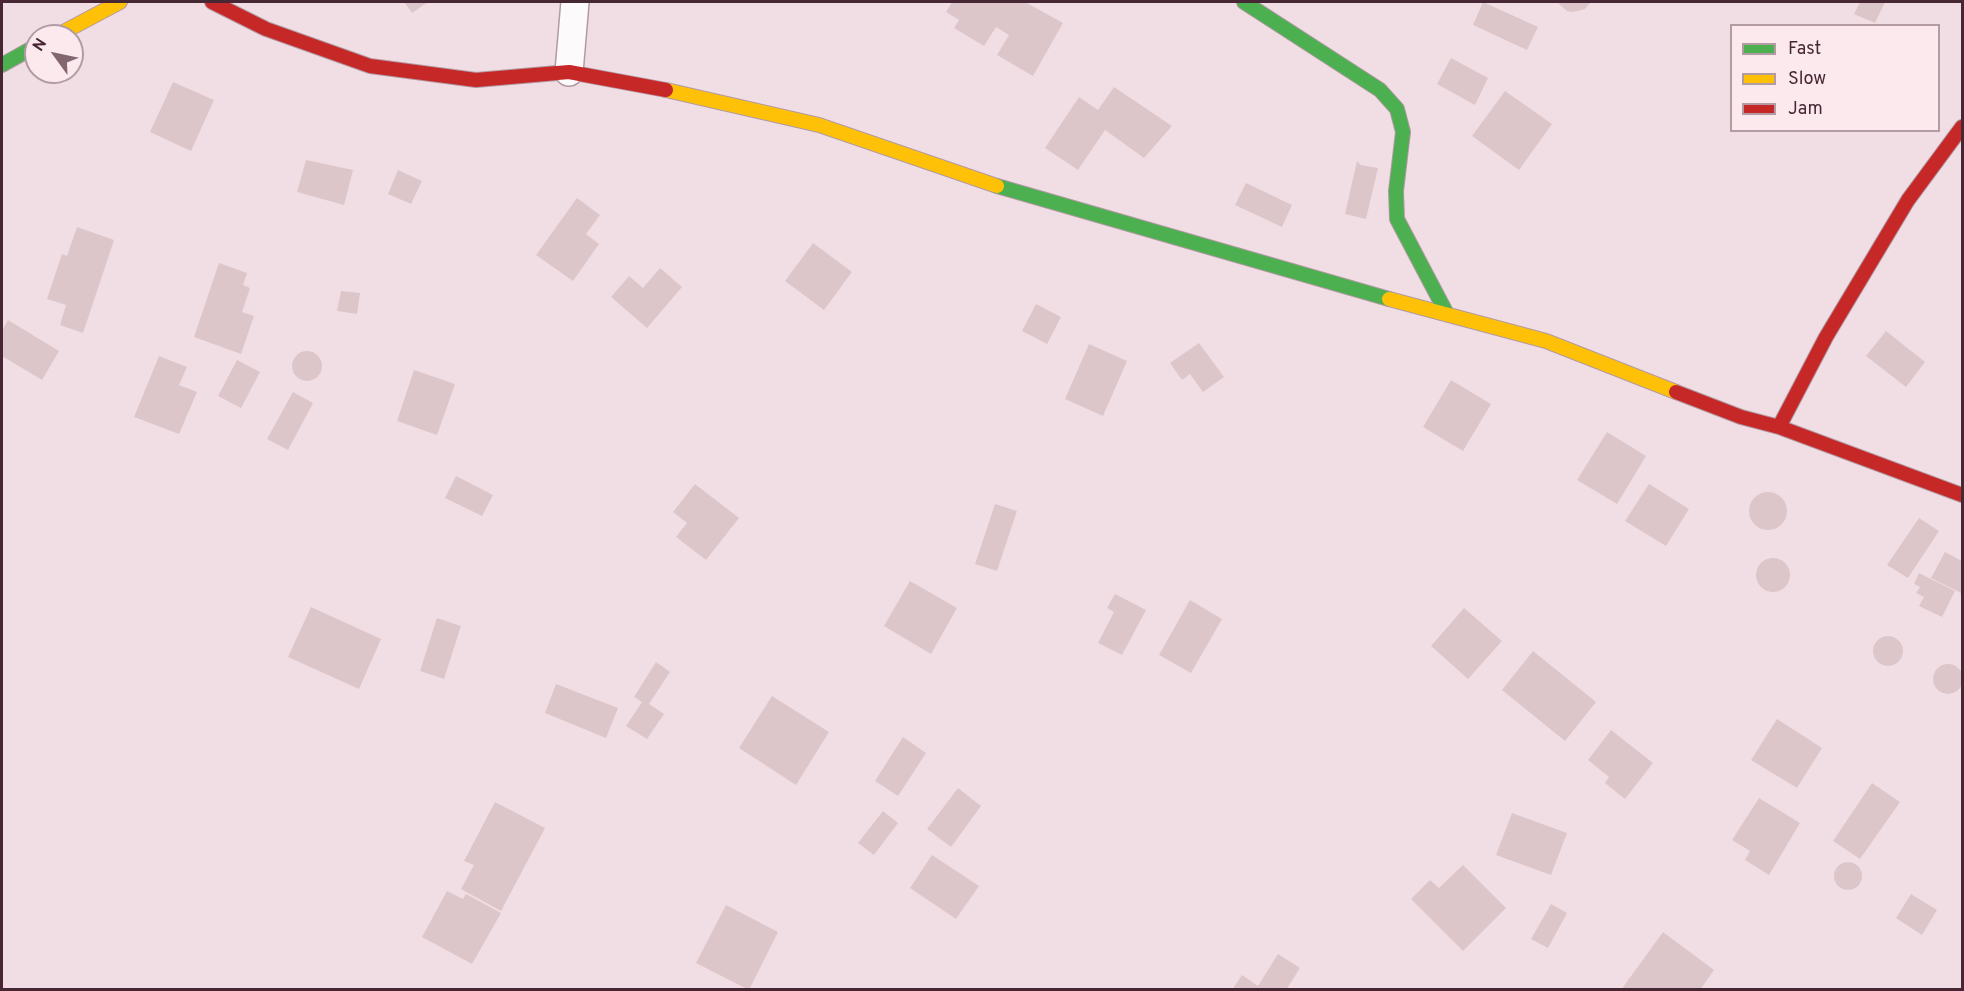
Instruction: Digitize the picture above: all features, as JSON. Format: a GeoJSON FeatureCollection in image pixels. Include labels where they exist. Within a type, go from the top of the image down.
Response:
{"type":"FeatureCollection","features":[{"type":"Feature","properties":{"kind":"street"},"geometry":{"type":"LineString","coordinates":[[79,24],[120,2]]}},
{"type":"Feature","properties":{"kind":"street"},"geometry":{"type":"LineString","coordinates":[[212,2],[266,29],[370,66],[476,80],[569,72],[659,88],[819,125],[1004,188],[1335,284],[1546,341],[1741,417],[1779,427],[1962,495]]}},
{"type":"Feature","properties":{"kind":"street"},"geometry":{"type":"LineString","coordinates":[[569,72],[575,2]]}},
{"type":"Feature","properties":{"kind":"street"},"geometry":{"type":"LineString","coordinates":[[1244,2],[1380,90],[1397,109],[1403,132],[1396,191],[1397,219],[1447,314]]}},
{"type":"Feature","properties":{"kind":"street"},"geometry":{"type":"LineString","coordinates":[[2,65],[24,53]]}},
{"type":"Feature","properties":{"kind":"street"},"geometry":{"type":"LineString","coordinates":[[1779,427],[1826,337],[1908,200],[1962,127]]}},
{"type":"Feature","properties":{"kind":"building"},"geometry":{"type":"Polygon","coordinates":[[[404,2],[428,2],[412,13],[404,2]]]}},
{"type":"Feature","properties":{"kind":"building"},"geometry":{"type":"Polygon","coordinates":[[[952,2],[1025,2],[1063,23],[1033,76],[997,55],[1009,35],[996,27],[984,46],[954,28],[959,20],[946,12],[952,2]]]}},
{"type":"Feature","properties":{"kind":"building"},"geometry":{"type":"Polygon","coordinates":[[[1483,2],[1538,27],[1527,50],[1473,25],[1483,2]]]}},
{"type":"Feature","properties":{"kind":"building"},"geometry":{"type":"Polygon","coordinates":[[[1557,2],[1591,2],[1585,9],[1573,12],[1567,11],[1557,2]]]}},
{"type":"Feature","properties":{"kind":"building"},"geometry":{"type":"Polygon","coordinates":[[[1860,2],[1885,2],[1875,23],[1854,14],[1860,2]]]}},
{"type":"Feature","properties":{"kind":"building"},"geometry":{"type":"Polygon","coordinates":[[[1451,58],[1488,78],[1475,105],[1437,84],[1451,58]]]}},
{"type":"Feature","properties":{"kind":"building"},"geometry":{"type":"Polygon","coordinates":[[[173,82],[214,100],[191,151],[150,132],[173,82]]]}},
{"type":"Feature","properties":{"kind":"building"},"geometry":{"type":"Polygon","coordinates":[[[1114,87],[1172,126],[1144,158],[1105,130],[1078,170],[1045,148],[1079,97],[1098,110],[1114,87]]]}},
{"type":"Feature","properties":{"kind":"building"},"geometry":{"type":"Polygon","coordinates":[[[1505,91],[1552,124],[1519,170],[1472,136],[1505,91]]]}},
{"type":"Feature","properties":{"kind":"building"},"geometry":{"type":"Polygon","coordinates":[[[306,160],[353,170],[344,205],[297,192],[306,160]]]}},
{"type":"Feature","properties":{"kind":"building"},"geometry":{"type":"Polygon","coordinates":[[[1357,161],[1361,165],[1378,168],[1366,219],[1345,214],[1357,161]]]}},
{"type":"Feature","properties":{"kind":"building"},"geometry":{"type":"Polygon","coordinates":[[[398,170],[422,181],[411,204],[388,194],[398,170]]]}},
{"type":"Feature","properties":{"kind":"building"},"geometry":{"type":"Polygon","coordinates":[[[1246,183],[1292,205],[1282,227],[1235,205],[1246,183]]]}},
{"type":"Feature","properties":{"kind":"building"},"geometry":{"type":"Polygon","coordinates":[[[577,198],[600,215],[586,234],[599,244],[573,281],[536,255],[577,198]]]}},
{"type":"Feature","properties":{"kind":"building"},"geometry":{"type":"Polygon","coordinates":[[[77,227],[114,240],[83,333],[60,325],[66,305],[47,299],[62,254],[67,256],[77,227]]]}},
{"type":"Feature","properties":{"kind":"building"},"geometry":{"type":"Polygon","coordinates":[[[813,243],[852,272],[824,310],[785,281],[813,243]]]}},
{"type":"Feature","properties":{"kind":"building"},"geometry":{"type":"Polygon","coordinates":[[[219,263],[247,273],[243,285],[250,288],[242,312],[254,316],[241,354],[194,337],[219,263]]]}},
{"type":"Feature","properties":{"kind":"building"},"geometry":{"type":"Polygon","coordinates":[[[660,268],[682,287],[647,328],[611,297],[629,276],[643,288],[660,268]]]}},
{"type":"Feature","properties":{"kind":"building"},"geometry":{"type":"Polygon","coordinates":[[[341,291],[360,293],[357,314],[337,311],[341,291]]]}},
{"type":"Feature","properties":{"kind":"building"},"geometry":{"type":"Polygon","coordinates":[[[1036,304],[1061,317],[1047,344],[1022,331],[1036,304]]]}},
{"type":"Feature","properties":{"kind":"building"},"geometry":{"type":"Polygon","coordinates":[[[8,320],[59,351],[42,380],[2,356],[2,331],[8,320]]]}},
{"type":"Feature","properties":{"kind":"building"},"geometry":{"type":"Polygon","coordinates":[[[1886,331],[1925,362],[1906,387],[1866,356],[1886,331]]]}},
{"type":"Feature","properties":{"kind":"building"},"geometry":{"type":"Polygon","coordinates":[[[1199,343],[1224,377],[1203,392],[1190,374],[1182,380],[1170,363],[1199,343]]]}},
{"type":"Feature","properties":{"kind":"building"},"geometry":{"type":"Polygon","coordinates":[[[1089,344],[1127,361],[1103,416],[1065,399],[1089,344]]]}},
{"type":"Feature","properties":{"kind":"building"},"geometry":{"type":"Polygon","coordinates":[[[307,351],[318,355],[322,366],[318,377],[307,381],[296,377],[292,366],[296,355],[307,351]]]}},
{"type":"Feature","properties":{"kind":"building"},"geometry":{"type":"Polygon","coordinates":[[[159,356],[187,367],[179,385],[197,392],[179,434],[134,417],[159,356]]]}},
{"type":"Feature","properties":{"kind":"building"},"geometry":{"type":"Polygon","coordinates":[[[237,360],[260,372],[241,408],[218,396],[237,360]]]}},
{"type":"Feature","properties":{"kind":"building"},"geometry":{"type":"Polygon","coordinates":[[[414,370],[455,384],[437,435],[397,421],[414,370]]]}},
{"type":"Feature","properties":{"kind":"building"},"geometry":{"type":"Polygon","coordinates":[[[1451,380],[1491,404],[1463,451],[1423,427],[1451,380]]]}},
{"type":"Feature","properties":{"kind":"building"},"geometry":{"type":"Polygon","coordinates":[[[293,392],[313,403],[288,450],[267,439],[293,392]]]}},
{"type":"Feature","properties":{"kind":"building"},"geometry":{"type":"Polygon","coordinates":[[[1607,432],[1646,456],[1617,504],[1577,480],[1607,432]]]}},
{"type":"Feature","properties":{"kind":"building"},"geometry":{"type":"Polygon","coordinates":[[[456,476],[493,495],[482,516],[445,498],[456,476]]]}},
{"type":"Feature","properties":{"kind":"building"},"geometry":{"type":"Polygon","coordinates":[[[695,484],[739,518],[706,560],[676,537],[687,523],[673,512],[695,484]]]}},
{"type":"Feature","properties":{"kind":"building"},"geometry":{"type":"Polygon","coordinates":[[[1649,484],[1689,509],[1666,546],[1625,521],[1649,484]]]}},
{"type":"Feature","properties":{"kind":"building"},"geometry":{"type":"Polygon","coordinates":[[[1768,492],[1781,498],[1787,511],[1781,524],[1768,530],[1755,524],[1749,511],[1755,498],[1768,492]]]}},
{"type":"Feature","properties":{"kind":"building"},"geometry":{"type":"Polygon","coordinates":[[[995,504],[1017,511],[997,571],[975,564],[995,504]]]}},
{"type":"Feature","properties":{"kind":"building"},"geometry":{"type":"Polygon","coordinates":[[[1919,518],[1939,531],[1908,578],[1887,565],[1919,518]]]}},
{"type":"Feature","properties":{"kind":"building"},"geometry":{"type":"Polygon","coordinates":[[[1945,552],[1962,561],[1961,593],[1931,578],[1945,552]]]}},
{"type":"Feature","properties":{"kind":"building"},"geometry":{"type":"Polygon","coordinates":[[[1773,558],[1785,563],[1790,575],[1785,587],[1773,592],[1761,587],[1756,575],[1761,563],[1773,558]]]}},
{"type":"Feature","properties":{"kind":"building"},"geometry":{"type":"Polygon","coordinates":[[[1919,573],[1955,591],[1942,617],[1919,606],[1924,597],[1916,593],[1920,587],[1914,584],[1919,573]]]}},
{"type":"Feature","properties":{"kind":"building"},"geometry":{"type":"Polygon","coordinates":[[[910,581],[957,608],[931,654],[884,626],[910,581]]]}},
{"type":"Feature","properties":{"kind":"building"},"geometry":{"type":"Polygon","coordinates":[[[1115,594],[1146,610],[1122,655],[1098,643],[1114,612],[1107,608],[1115,594]]]}},
{"type":"Feature","properties":{"kind":"building"},"geometry":{"type":"Polygon","coordinates":[[[1190,600],[1222,619],[1191,673],[1159,655],[1190,600]]]}},
{"type":"Feature","properties":{"kind":"building"},"geometry":{"type":"Polygon","coordinates":[[[311,607],[381,639],[359,689],[288,657],[311,607]]]}},
{"type":"Feature","properties":{"kind":"building"},"geometry":{"type":"Polygon","coordinates":[[[1464,608],[1502,641],[1468,679],[1431,646],[1464,608]]]}},
{"type":"Feature","properties":{"kind":"building"},"geometry":{"type":"Polygon","coordinates":[[[437,618],[461,626],[444,679],[420,671],[437,618]]]}},
{"type":"Feature","properties":{"kind":"building"},"geometry":{"type":"Polygon","coordinates":[[[1888,636],[1894,637],[1902,645],[1902,657],[1894,665],[1888,666],[1882,665],[1874,657],[1873,651],[1874,645],[1882,637],[1888,636]]]}},
{"type":"Feature","properties":{"kind":"building"},"geometry":{"type":"Polygon","coordinates":[[[1533,651],[1596,702],[1565,741],[1502,690],[1533,651]]]}},
{"type":"Feature","properties":{"kind":"building"},"geometry":{"type":"Polygon","coordinates":[[[656,662],[670,672],[649,704],[664,714],[647,739],[626,726],[642,702],[634,697],[656,662]]]}},
{"type":"Feature","properties":{"kind":"building"},"geometry":{"type":"Polygon","coordinates":[[[1948,664],[1959,668],[1963,679],[1959,690],[1948,694],[1937,690],[1933,679],[1937,668],[1948,664]]]}},
{"type":"Feature","properties":{"kind":"building"},"geometry":{"type":"Polygon","coordinates":[[[556,684],[618,708],[606,738],[545,713],[556,684]]]}},
{"type":"Feature","properties":{"kind":"building"},"geometry":{"type":"Polygon","coordinates":[[[772,696],[829,732],[796,785],[739,748],[772,696]]]}},
{"type":"Feature","properties":{"kind":"building"},"geometry":{"type":"Polygon","coordinates":[[[1777,719],[1822,748],[1797,788],[1751,760],[1777,719]]]}},
{"type":"Feature","properties":{"kind":"building"},"geometry":{"type":"Polygon","coordinates":[[[1611,730],[1653,763],[1625,799],[1605,783],[1609,777],[1588,760],[1611,730]]]}},
{"type":"Feature","properties":{"kind":"building"},"geometry":{"type":"Polygon","coordinates":[[[903,737],[926,753],[898,796],[875,781],[903,737]]]}},
{"type":"Feature","properties":{"kind":"building"},"geometry":{"type":"Polygon","coordinates":[[[1872,783],[1900,802],[1860,859],[1833,841],[1872,783]]]}},
{"type":"Feature","properties":{"kind":"building"},"geometry":{"type":"Polygon","coordinates":[[[958,788],[981,806],[951,847],[927,829],[958,788]]]}},
{"type":"Feature","properties":{"kind":"building"},"geometry":{"type":"Polygon","coordinates":[[[1759,798],[1800,823],[1769,875],[1745,860],[1750,851],[1732,840],[1759,798]]]}},
{"type":"Feature","properties":{"kind":"building"},"geometry":{"type":"Polygon","coordinates":[[[495,802],[545,828],[501,911],[461,889],[474,865],[464,861],[495,802]]]}},
{"type":"Feature","properties":{"kind":"building"},"geometry":{"type":"Polygon","coordinates":[[[883,811],[898,823],[874,855],[858,843],[883,811]]]}},
{"type":"Feature","properties":{"kind":"building"},"geometry":{"type":"Polygon","coordinates":[[[1512,813],[1567,833],[1551,875],[1496,855],[1512,813]]]}},
{"type":"Feature","properties":{"kind":"building"},"geometry":{"type":"Polygon","coordinates":[[[932,855],[979,886],[956,919],[910,888],[932,855]]]}},
{"type":"Feature","properties":{"kind":"building"},"geometry":{"type":"Polygon","coordinates":[[[1848,862],[1858,866],[1862,876],[1858,886],[1848,890],[1838,886],[1834,876],[1838,866],[1848,862]]]}},
{"type":"Feature","properties":{"kind":"building"},"geometry":{"type":"Polygon","coordinates":[[[1463,865],[1506,908],[1463,951],[1411,899],[1430,880],[1439,888],[1463,865]]]}},
{"type":"Feature","properties":{"kind":"building"},"geometry":{"type":"Polygon","coordinates":[[[447,891],[463,899],[466,894],[501,913],[472,964],[422,937],[447,891]]]}},
{"type":"Feature","properties":{"kind":"building"},"geometry":{"type":"Polygon","coordinates":[[[1911,894],[1937,910],[1922,935],[1896,918],[1911,894]]]}},
{"type":"Feature","properties":{"kind":"building"},"geometry":{"type":"Polygon","coordinates":[[[1551,904],[1567,913],[1548,948],[1531,939],[1551,904]]]}},
{"type":"Feature","properties":{"kind":"building"},"geometry":{"type":"Polygon","coordinates":[[[726,905],[778,932],[749,990],[696,963],[726,905]]]}},
{"type":"Feature","properties":{"kind":"building"},"geometry":{"type":"Polygon","coordinates":[[[1663,932],[1714,970],[1700,990],[1656,990],[1653,988],[1652,990],[1621,990],[1663,932]]]}},
{"type":"Feature","properties":{"kind":"building"},"geometry":{"type":"Polygon","coordinates":[[[1278,954],[1300,968],[1286,990],[1232,990],[1242,975],[1258,986],[1278,954]]]}},
{"type":"Feature","properties":{"kind":"traffic: fast"},"geometry":{"type":"LineString","coordinates":[[1244,2],[1380,90],[1397,109],[1403,132],[1396,191],[1397,219],[1447,314]]}},
{"type":"Feature","properties":{"kind":"traffic: fast"},"geometry":{"type":"LineString","coordinates":[[2,65],[24,53]]}},
{"type":"Feature","properties":{"kind":"traffic: fast"},"geometry":{"type":"LineString","coordinates":[[997,186],[1389,299]]}},
{"type":"Feature","properties":{"kind":"traffic: slow"},"geometry":{"type":"LineString","coordinates":[[79,24],[120,2]]}},
{"type":"Feature","properties":{"kind":"traffic: slow"},"geometry":{"type":"LineString","coordinates":[[666,90],[819,125],[997,186]]}},
{"type":"Feature","properties":{"kind":"traffic: slow"},"geometry":{"type":"LineString","coordinates":[[1389,299],[1546,341],[1676,392]]}},
{"type":"Feature","properties":{"kind":"traffic: jam"},"geometry":{"type":"LineString","coordinates":[[212,2],[266,29],[370,66],[476,80],[569,72],[666,90]]}},
{"type":"Feature","properties":{"kind":"traffic: jam"},"geometry":{"type":"LineString","coordinates":[[1779,427],[1826,337],[1908,200],[1962,127]]}},
{"type":"Feature","properties":{"kind":"traffic: jam"},"geometry":{"type":"LineString","coordinates":[[1676,392],[1741,417],[1779,427],[1962,495]]}}]}
